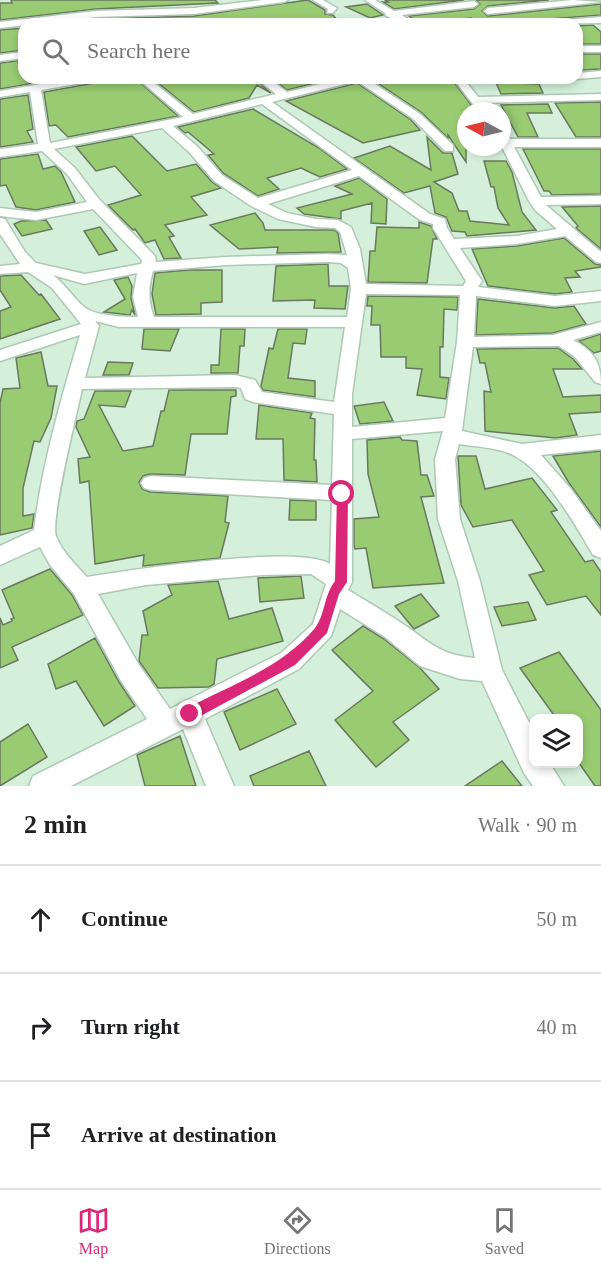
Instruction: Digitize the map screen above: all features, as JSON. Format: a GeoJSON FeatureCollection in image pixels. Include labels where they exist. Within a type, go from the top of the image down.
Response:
{"type":"FeatureCollection","features":[{"type":"Feature","properties":{"kind":"street"},"geometry":{"type":"LineString","coordinates":[[91,18],[101,10],[101,0]]}},
{"type":"Feature","properties":{"kind":"street"},"geometry":{"type":"LineString","coordinates":[[61,18],[96,14],[194,10],[284,0]]}},
{"type":"Feature","properties":{"kind":"street"},"geometry":{"type":"LineString","coordinates":[[318,0],[333,8],[330,10]]}},
{"type":"Feature","properties":{"kind":"street"},"geometry":{"type":"LineString","coordinates":[[369,0],[398,18]]}},
{"type":"Feature","properties":{"kind":"street"},"geometry":{"type":"LineString","coordinates":[[389,14],[472,2],[491,14],[550,2],[598,0]]}},
{"type":"Feature","properties":{"kind":"street"},"geometry":{"type":"LineString","coordinates":[[194,10],[204,15],[204,18]]}},
{"type":"Feature","properties":{"kind":"street"},"geometry":{"type":"LineString","coordinates":[[583,21],[601,20]]}},
{"type":"Feature","properties":{"kind":"street"},"geometry":{"type":"LineString","coordinates":[[0,25],[18,23]]}},
{"type":"Feature","properties":{"kind":"street"},"geometry":{"type":"LineString","coordinates":[[583,49],[601,49]]}},
{"type":"Feature","properties":{"kind":"street"},"geometry":{"type":"LineString","coordinates":[[0,58],[18,56]]}},
{"type":"Feature","properties":{"kind":"street"},"geometry":{"type":"LineString","coordinates":[[583,78],[601,74]]}},
{"type":"Feature","properties":{"kind":"street"},"geometry":{"type":"LineString","coordinates":[[583,81],[601,82]]}},
{"type":"Feature","properties":{"kind":"street"},"geometry":{"type":"LineString","coordinates":[[0,94],[49,84]]}},
{"type":"Feature","properties":{"kind":"street"},"geometry":{"type":"LineString","coordinates":[[149,84],[190,117]]}},
{"type":"Feature","properties":{"kind":"street"},"geometry":{"type":"LineString","coordinates":[[269,84],[284,95]]}},
{"type":"Feature","properties":{"kind":"street"},"geometry":{"type":"LineString","coordinates":[[0,153],[45,148],[165,125],[190,117],[332,84]]}},
{"type":"Feature","properties":{"kind":"street"},"geometry":{"type":"LineString","coordinates":[[367,84],[416,116],[449,147]]}},
{"type":"Feature","properties":{"kind":"street"},"geometry":{"type":"LineString","coordinates":[[463,84],[477,100],[601,96]]}},
{"type":"Feature","properties":{"kind":"street"},"geometry":{"type":"LineString","coordinates":[[582,84],[589,96]]}},
{"type":"Feature","properties":{"kind":"street"},"geometry":{"type":"LineString","coordinates":[[35,88],[45,148],[71,171],[95,204],[150,260],[144,273],[140,294],[148,322]]}},
{"type":"Feature","properties":{"kind":"street"},"geometry":{"type":"LineString","coordinates":[[263,100],[425,217],[440,222],[440,228],[474,281],[468,292],[465,342],[452,430],[445,459],[449,519],[469,581],[490,671],[529,752]]}},
{"type":"Feature","properties":{"kind":"street"},"geometry":{"type":"LineString","coordinates":[[43,786],[165,723],[190,714],[290,661],[322,629],[337,587],[342,494],[342,409],[352,322],[359,289],[353,249],[346,230],[338,224],[316,223],[283,216],[256,204],[218,178],[193,149],[165,125]]}},
{"type":"Feature","properties":{"kind":"street"},"geometry":{"type":"LineString","coordinates":[[511,140],[601,143]]}},
{"type":"Feature","properties":{"kind":"street"},"geometry":{"type":"LineString","coordinates":[[511,153],[536,201],[549,216],[601,259]]}},
{"type":"Feature","properties":{"kind":"street"},"geometry":{"type":"LineString","coordinates":[[256,204],[361,171]]}},
{"type":"Feature","properties":{"kind":"street"},"geometry":{"type":"LineString","coordinates":[[536,201],[601,200]]}},
{"type":"Feature","properties":{"kind":"street"},"geometry":{"type":"LineString","coordinates":[[0,212],[18,218],[45,216],[95,204]]}},
{"type":"Feature","properties":{"kind":"street"},"geometry":{"type":"LineString","coordinates":[[0,222],[19,254],[31,267],[57,285],[86,319]]}},
{"type":"Feature","properties":{"kind":"street"},"geometry":{"type":"LineString","coordinates":[[450,244],[517,240],[567,231]]}},
{"type":"Feature","properties":{"kind":"street"},"geometry":{"type":"LineString","coordinates":[[0,270],[31,267],[66,273],[84,279],[147,267],[226,261],[328,258],[344,259],[356,266]]}},
{"type":"Feature","properties":{"kind":"street"},"geometry":{"type":"LineString","coordinates":[[359,289],[474,291],[555,301],[601,296]]}},
{"type":"Feature","properties":{"kind":"street"},"geometry":{"type":"LineString","coordinates":[[86,319],[48,499],[44,535],[58,559],[82,587],[130,673],[165,723]]}},
{"type":"Feature","properties":{"kind":"street"},"geometry":{"type":"LineString","coordinates":[[0,356],[86,319],[119,322],[352,322]]}},
{"type":"Feature","properties":{"kind":"street"},"geometry":{"type":"LineString","coordinates":[[554,340],[601,327]]}},
{"type":"Feature","properties":{"kind":"street"},"geometry":{"type":"LineString","coordinates":[[465,342],[568,341],[578,349],[601,378]]}},
{"type":"Feature","properties":{"kind":"street"},"geometry":{"type":"LineString","coordinates":[[74,384],[236,381],[249,384],[251,395],[259,398],[342,409]]}},
{"type":"Feature","properties":{"kind":"street"},"geometry":{"type":"LineString","coordinates":[[341,434],[452,430],[520,451],[537,461],[595,527],[601,549]]}},
{"type":"Feature","properties":{"kind":"street"},"geometry":{"type":"LineString","coordinates":[[520,451],[601,442]]}},
{"type":"Feature","properties":{"kind":"street"},"geometry":{"type":"LineString","coordinates":[[152,483],[342,494]]}},
{"type":"Feature","properties":{"kind":"street"},"geometry":{"type":"LineString","coordinates":[[0,556],[44,535]]}},
{"type":"Feature","properties":{"kind":"street"},"geometry":{"type":"LineString","coordinates":[[82,587],[146,576],[263,566],[316,566],[337,587],[429,658],[460,668],[490,671]]}},
{"type":"Feature","properties":{"kind":"street"},"geometry":{"type":"LineString","coordinates":[[190,714],[219,786]]}},
{"type":"Feature","properties":{"kind":"street"},"geometry":{"type":"LineString","coordinates":[[538,768],[550,786]]}},
{"type":"Feature","properties":{"kind":"building"},"geometry":{"type":"Polygon","coordinates":[[[11,0],[215,0],[218,3],[96,9],[0,20],[0,3],[12,3],[11,0]]]}},
{"type":"Feature","properties":{"kind":"building"},"geometry":{"type":"Polygon","coordinates":[[[308,0],[325,10],[325,14],[333,15],[336,18],[129,18],[194,16],[308,0]]]}},
{"type":"Feature","properties":{"kind":"building"},"geometry":{"type":"Polygon","coordinates":[[[385,0],[464,0],[394,9],[383,2],[388,2],[385,0]]]}},
{"type":"Feature","properties":{"kind":"building"},"geometry":{"type":"Polygon","coordinates":[[[476,0],[549,0],[488,6],[482,11],[488,16],[601,4],[601,15],[563,18],[412,18],[409,16],[474,9],[480,4],[476,0]]]}},
{"type":"Feature","properties":{"kind":"building"},"geometry":{"type":"Polygon","coordinates":[[[367,4],[383,15],[370,18],[346,7],[367,4]]]}},
{"type":"Feature","properties":{"kind":"building"},"geometry":{"type":"Polygon","coordinates":[[[593,25],[601,32],[601,44],[583,44],[583,26],[593,25]]]}},
{"type":"Feature","properties":{"kind":"building"},"geometry":{"type":"Polygon","coordinates":[[[18,28],[18,51],[0,53],[0,30],[18,28]]]}},
{"type":"Feature","properties":{"kind":"building"},"geometry":{"type":"Polygon","coordinates":[[[583,54],[601,54],[601,69],[583,70],[583,54]]]}},
{"type":"Feature","properties":{"kind":"building"},"geometry":{"type":"Polygon","coordinates":[[[18,61],[18,84],[29,84],[0,89],[0,63],[18,61]]]}},
{"type":"Feature","properties":{"kind":"building"},"geometry":{"type":"Polygon","coordinates":[[[88,84],[142,84],[178,116],[68,137],[56,125],[49,126],[44,92],[88,84]]]}},
{"type":"Feature","properties":{"kind":"building"},"geometry":{"type":"Polygon","coordinates":[[[159,84],[261,84],[271,93],[257,85],[249,98],[194,112],[159,84]]]}},
{"type":"Feature","properties":{"kind":"building"},"geometry":{"type":"Polygon","coordinates":[[[280,84],[311,84],[287,90],[280,84]]]}},
{"type":"Feature","properties":{"kind":"building"},"geometry":{"type":"Polygon","coordinates":[[[358,84],[411,120],[420,130],[363,143],[286,101],[358,84]]]}},
{"type":"Feature","properties":{"kind":"building"},"geometry":{"type":"Polygon","coordinates":[[[379,84],[456,84],[469,102],[457,102],[457,148],[448,135],[448,138],[421,112],[379,84]]]}},
{"type":"Feature","properties":{"kind":"building"},"geometry":{"type":"Polygon","coordinates":[[[497,84],[539,84],[543,93],[501,94],[497,84]]]}},
{"type":"Feature","properties":{"kind":"building"},"geometry":{"type":"Polygon","coordinates":[[[28,95],[33,129],[27,131],[33,142],[0,147],[0,99],[28,95]]]}},
{"type":"Feature","properties":{"kind":"building"},"geometry":{"type":"Polygon","coordinates":[[[601,102],[601,137],[576,137],[555,103],[601,102]]]}},
{"type":"Feature","properties":{"kind":"building"},"geometry":{"type":"Polygon","coordinates":[[[548,104],[552,113],[527,113],[538,137],[518,137],[511,124],[511,105],[548,104]]]}},
{"type":"Feature","properties":{"kind":"building"},"geometry":{"type":"Polygon","coordinates":[[[253,109],[319,148],[347,169],[320,177],[301,168],[267,178],[279,189],[258,196],[223,173],[208,155],[214,154],[188,132],[185,133],[178,127],[253,109]]]}},
{"type":"Feature","properties":{"kind":"building"},"geometry":{"type":"Polygon","coordinates":[[[132,136],[167,171],[196,164],[212,182],[221,188],[191,197],[207,215],[165,225],[174,236],[169,237],[181,258],[164,259],[155,240],[145,243],[135,229],[133,230],[108,205],[141,195],[115,166],[96,171],[76,147],[132,136]]]}},
{"type":"Feature","properties":{"kind":"building"},"geometry":{"type":"Polygon","coordinates":[[[427,137],[443,153],[452,153],[458,174],[434,182],[452,193],[459,211],[467,211],[470,221],[509,225],[498,208],[494,187],[491,187],[484,161],[506,161],[512,172],[522,212],[536,230],[467,236],[465,232],[452,231],[446,217],[435,213],[430,186],[404,193],[354,158],[390,146],[431,170],[427,137]]]}},
{"type":"Feature","properties":{"kind":"building"},"geometry":{"type":"Polygon","coordinates":[[[523,149],[601,149],[601,194],[552,195],[549,191],[544,191],[523,149]]]}},
{"type":"Feature","properties":{"kind":"building"},"geometry":{"type":"Polygon","coordinates":[[[38,154],[43,169],[55,166],[61,172],[75,202],[36,210],[16,207],[6,185],[0,186],[0,159],[38,154]]]}},
{"type":"Feature","properties":{"kind":"building"},"geometry":{"type":"Polygon","coordinates":[[[359,178],[387,199],[386,224],[371,223],[372,203],[341,211],[341,219],[304,214],[297,208],[352,194],[335,186],[359,178]]]}},
{"type":"Feature","properties":{"kind":"building"},"geometry":{"type":"Polygon","coordinates":[[[601,206],[601,249],[576,228],[578,226],[562,207],[601,206]]]}},
{"type":"Feature","properties":{"kind":"building"},"geometry":{"type":"Polygon","coordinates":[[[255,213],[263,223],[265,230],[334,230],[338,233],[341,252],[277,253],[278,247],[239,249],[210,225],[255,213]]]}},
{"type":"Feature","properties":{"kind":"building"},"geometry":{"type":"Polygon","coordinates":[[[46,220],[52,229],[22,236],[14,224],[21,221],[46,220]]]}},
{"type":"Feature","properties":{"kind":"building"},"geometry":{"type":"Polygon","coordinates":[[[419,222],[431,226],[437,239],[433,239],[427,283],[368,282],[370,251],[375,251],[377,227],[419,228],[419,222]]]}},
{"type":"Feature","properties":{"kind":"building"},"geometry":{"type":"Polygon","coordinates":[[[100,227],[117,250],[99,255],[84,231],[100,227]]]}},
{"type":"Feature","properties":{"kind":"building"},"geometry":{"type":"Polygon","coordinates":[[[564,238],[595,264],[601,265],[601,267],[575,271],[580,277],[565,278],[572,292],[555,294],[488,286],[472,249],[517,246],[564,238]]]}},
{"type":"Feature","properties":{"kind":"building"},"geometry":{"type":"Polygon","coordinates":[[[328,264],[329,286],[348,286],[345,309],[314,308],[315,300],[273,301],[276,266],[328,264]]]}},
{"type":"Feature","properties":{"kind":"building"},"geometry":{"type":"Polygon","coordinates":[[[222,270],[222,302],[201,303],[201,314],[156,315],[152,294],[155,273],[222,270]]]}},
{"type":"Feature","properties":{"kind":"building"},"geometry":{"type":"Polygon","coordinates":[[[21,275],[39,295],[41,294],[60,319],[0,339],[0,311],[11,307],[0,290],[0,276],[21,275]]]}},
{"type":"Feature","properties":{"kind":"building"},"geometry":{"type":"Polygon","coordinates":[[[128,277],[132,286],[131,298],[135,315],[132,310],[130,315],[104,312],[125,299],[114,280],[128,277]]]}},
{"type":"Feature","properties":{"kind":"building"},"geometry":{"type":"Polygon","coordinates":[[[368,296],[458,297],[457,310],[444,309],[440,377],[449,378],[446,399],[417,395],[422,369],[406,368],[406,357],[381,357],[380,325],[371,325],[372,306],[367,306],[368,296]]]}},
{"type":"Feature","properties":{"kind":"building"},"geometry":{"type":"Polygon","coordinates":[[[478,299],[555,308],[574,306],[586,324],[553,333],[476,335],[478,299]]]}},
{"type":"Feature","properties":{"kind":"building"},"geometry":{"type":"Polygon","coordinates":[[[144,329],[179,329],[170,351],[142,349],[144,329]]]}},
{"type":"Feature","properties":{"kind":"building"},"geometry":{"type":"Polygon","coordinates":[[[221,329],[245,329],[244,346],[240,346],[238,373],[211,373],[211,365],[219,365],[221,329]]]}},
{"type":"Feature","properties":{"kind":"building"},"geometry":{"type":"Polygon","coordinates":[[[278,329],[307,329],[305,344],[293,343],[288,378],[315,381],[315,397],[263,390],[261,386],[269,348],[273,349],[278,329]]]}},
{"type":"Feature","properties":{"kind":"building"},"geometry":{"type":"Polygon","coordinates":[[[601,334],[601,351],[594,353],[579,341],[601,334]]]}},
{"type":"Feature","properties":{"kind":"building"},"geometry":{"type":"Polygon","coordinates":[[[558,348],[582,369],[553,369],[563,397],[601,395],[601,412],[569,414],[577,435],[556,438],[485,431],[484,391],[491,392],[485,363],[480,363],[477,349],[558,348]]]}},
{"type":"Feature","properties":{"kind":"building"},"geometry":{"type":"Polygon","coordinates":[[[41,352],[48,386],[57,386],[51,418],[40,442],[34,441],[23,488],[23,516],[34,514],[32,528],[0,535],[0,403],[3,389],[20,388],[16,358],[41,352]]]}},
{"type":"Feature","properties":{"kind":"building"},"geometry":{"type":"Polygon","coordinates":[[[108,362],[133,363],[129,375],[103,375],[108,362]]]}},
{"type":"Feature","properties":{"kind":"building"},"geometry":{"type":"Polygon","coordinates":[[[169,390],[236,390],[236,396],[231,397],[227,434],[191,434],[185,475],[150,474],[143,476],[139,482],[142,489],[150,492],[228,496],[225,522],[229,523],[220,558],[143,566],[144,555],[95,564],[89,481],[80,483],[78,459],[90,457],[76,427],[77,421],[84,419],[95,391],[131,391],[125,407],[99,405],[123,451],[153,446],[161,411],[164,411],[169,390]]]}},
{"type":"Feature","properties":{"kind":"building"},"geometry":{"type":"Polygon","coordinates":[[[384,402],[393,421],[360,424],[354,406],[384,402]]]}},
{"type":"Feature","properties":{"kind":"building"},"geometry":{"type":"Polygon","coordinates":[[[259,405],[312,413],[310,418],[315,419],[314,460],[316,460],[317,482],[284,480],[283,439],[256,439],[259,405]]]}},
{"type":"Feature","properties":{"kind":"building"},"geometry":{"type":"Polygon","coordinates":[[[400,437],[402,440],[417,441],[421,475],[427,475],[434,496],[421,497],[444,583],[373,588],[366,548],[355,549],[354,546],[354,519],[379,517],[368,474],[367,440],[400,437]]]}},
{"type":"Feature","properties":{"kind":"building"},"geometry":{"type":"Polygon","coordinates":[[[601,451],[601,527],[569,483],[553,456],[601,451]]]}},
{"type":"Feature","properties":{"kind":"building"},"geometry":{"type":"Polygon","coordinates":[[[458,456],[476,456],[485,489],[532,478],[557,510],[551,512],[585,562],[593,560],[601,572],[601,615],[586,596],[547,605],[529,575],[544,571],[512,520],[473,527],[461,505],[458,456]]]}},
{"type":"Feature","properties":{"kind":"building"},"geometry":{"type":"Polygon","coordinates":[[[290,500],[316,501],[316,520],[289,520],[290,500]]]}},
{"type":"Feature","properties":{"kind":"building"},"geometry":{"type":"Polygon","coordinates":[[[50,569],[72,595],[83,615],[12,647],[18,660],[0,668],[0,618],[3,625],[14,618],[2,590],[50,569]]]}},
{"type":"Feature","properties":{"kind":"building"},"geometry":{"type":"Polygon","coordinates":[[[301,576],[304,598],[260,602],[258,578],[301,576]]]}},
{"type":"Feature","properties":{"kind":"building"},"geometry":{"type":"Polygon","coordinates":[[[218,581],[229,619],[272,608],[283,641],[217,659],[214,684],[209,687],[158,688],[139,661],[142,635],[148,635],[143,611],[172,595],[168,585],[218,581]]]}},
{"type":"Feature","properties":{"kind":"building"},"geometry":{"type":"Polygon","coordinates":[[[421,594],[439,616],[414,629],[395,606],[421,594]]]}},
{"type":"Feature","properties":{"kind":"building"},"geometry":{"type":"Polygon","coordinates":[[[528,602],[536,620],[502,626],[494,607],[528,602]]]}},
{"type":"Feature","properties":{"kind":"building"},"geometry":{"type":"Polygon","coordinates":[[[363,626],[384,639],[420,668],[439,689],[393,722],[409,740],[376,767],[335,720],[373,691],[332,650],[363,626]]]}},
{"type":"Feature","properties":{"kind":"building"},"geometry":{"type":"Polygon","coordinates":[[[95,638],[135,706],[104,726],[76,681],[56,689],[48,664],[95,638]]]}},
{"type":"Feature","properties":{"kind":"building"},"geometry":{"type":"Polygon","coordinates":[[[559,652],[601,710],[601,786],[595,786],[582,768],[583,714],[553,714],[520,668],[559,652]]]}},
{"type":"Feature","properties":{"kind":"building"},"geometry":{"type":"Polygon","coordinates":[[[277,689],[296,724],[240,750],[224,712],[277,689]]]}},
{"type":"Feature","properties":{"kind":"building"},"geometry":{"type":"Polygon","coordinates":[[[28,724],[47,757],[0,786],[0,742],[28,724]]]}},
{"type":"Feature","properties":{"kind":"building"},"geometry":{"type":"Polygon","coordinates":[[[180,736],[196,786],[145,786],[137,755],[180,736]]]}},
{"type":"Feature","properties":{"kind":"building"},"geometry":{"type":"Polygon","coordinates":[[[309,751],[326,786],[254,786],[250,776],[309,751]]]}},
{"type":"Feature","properties":{"kind":"building"},"geometry":{"type":"Polygon","coordinates":[[[502,761],[522,786],[465,786],[502,761]]]}},
{"type":"Feature","properties":{"kind":"route"},"geometry":{"type":"LineString","coordinates":[[190,714],[290,661],[322,629],[333,592],[341,582],[342,494]]}}]}
